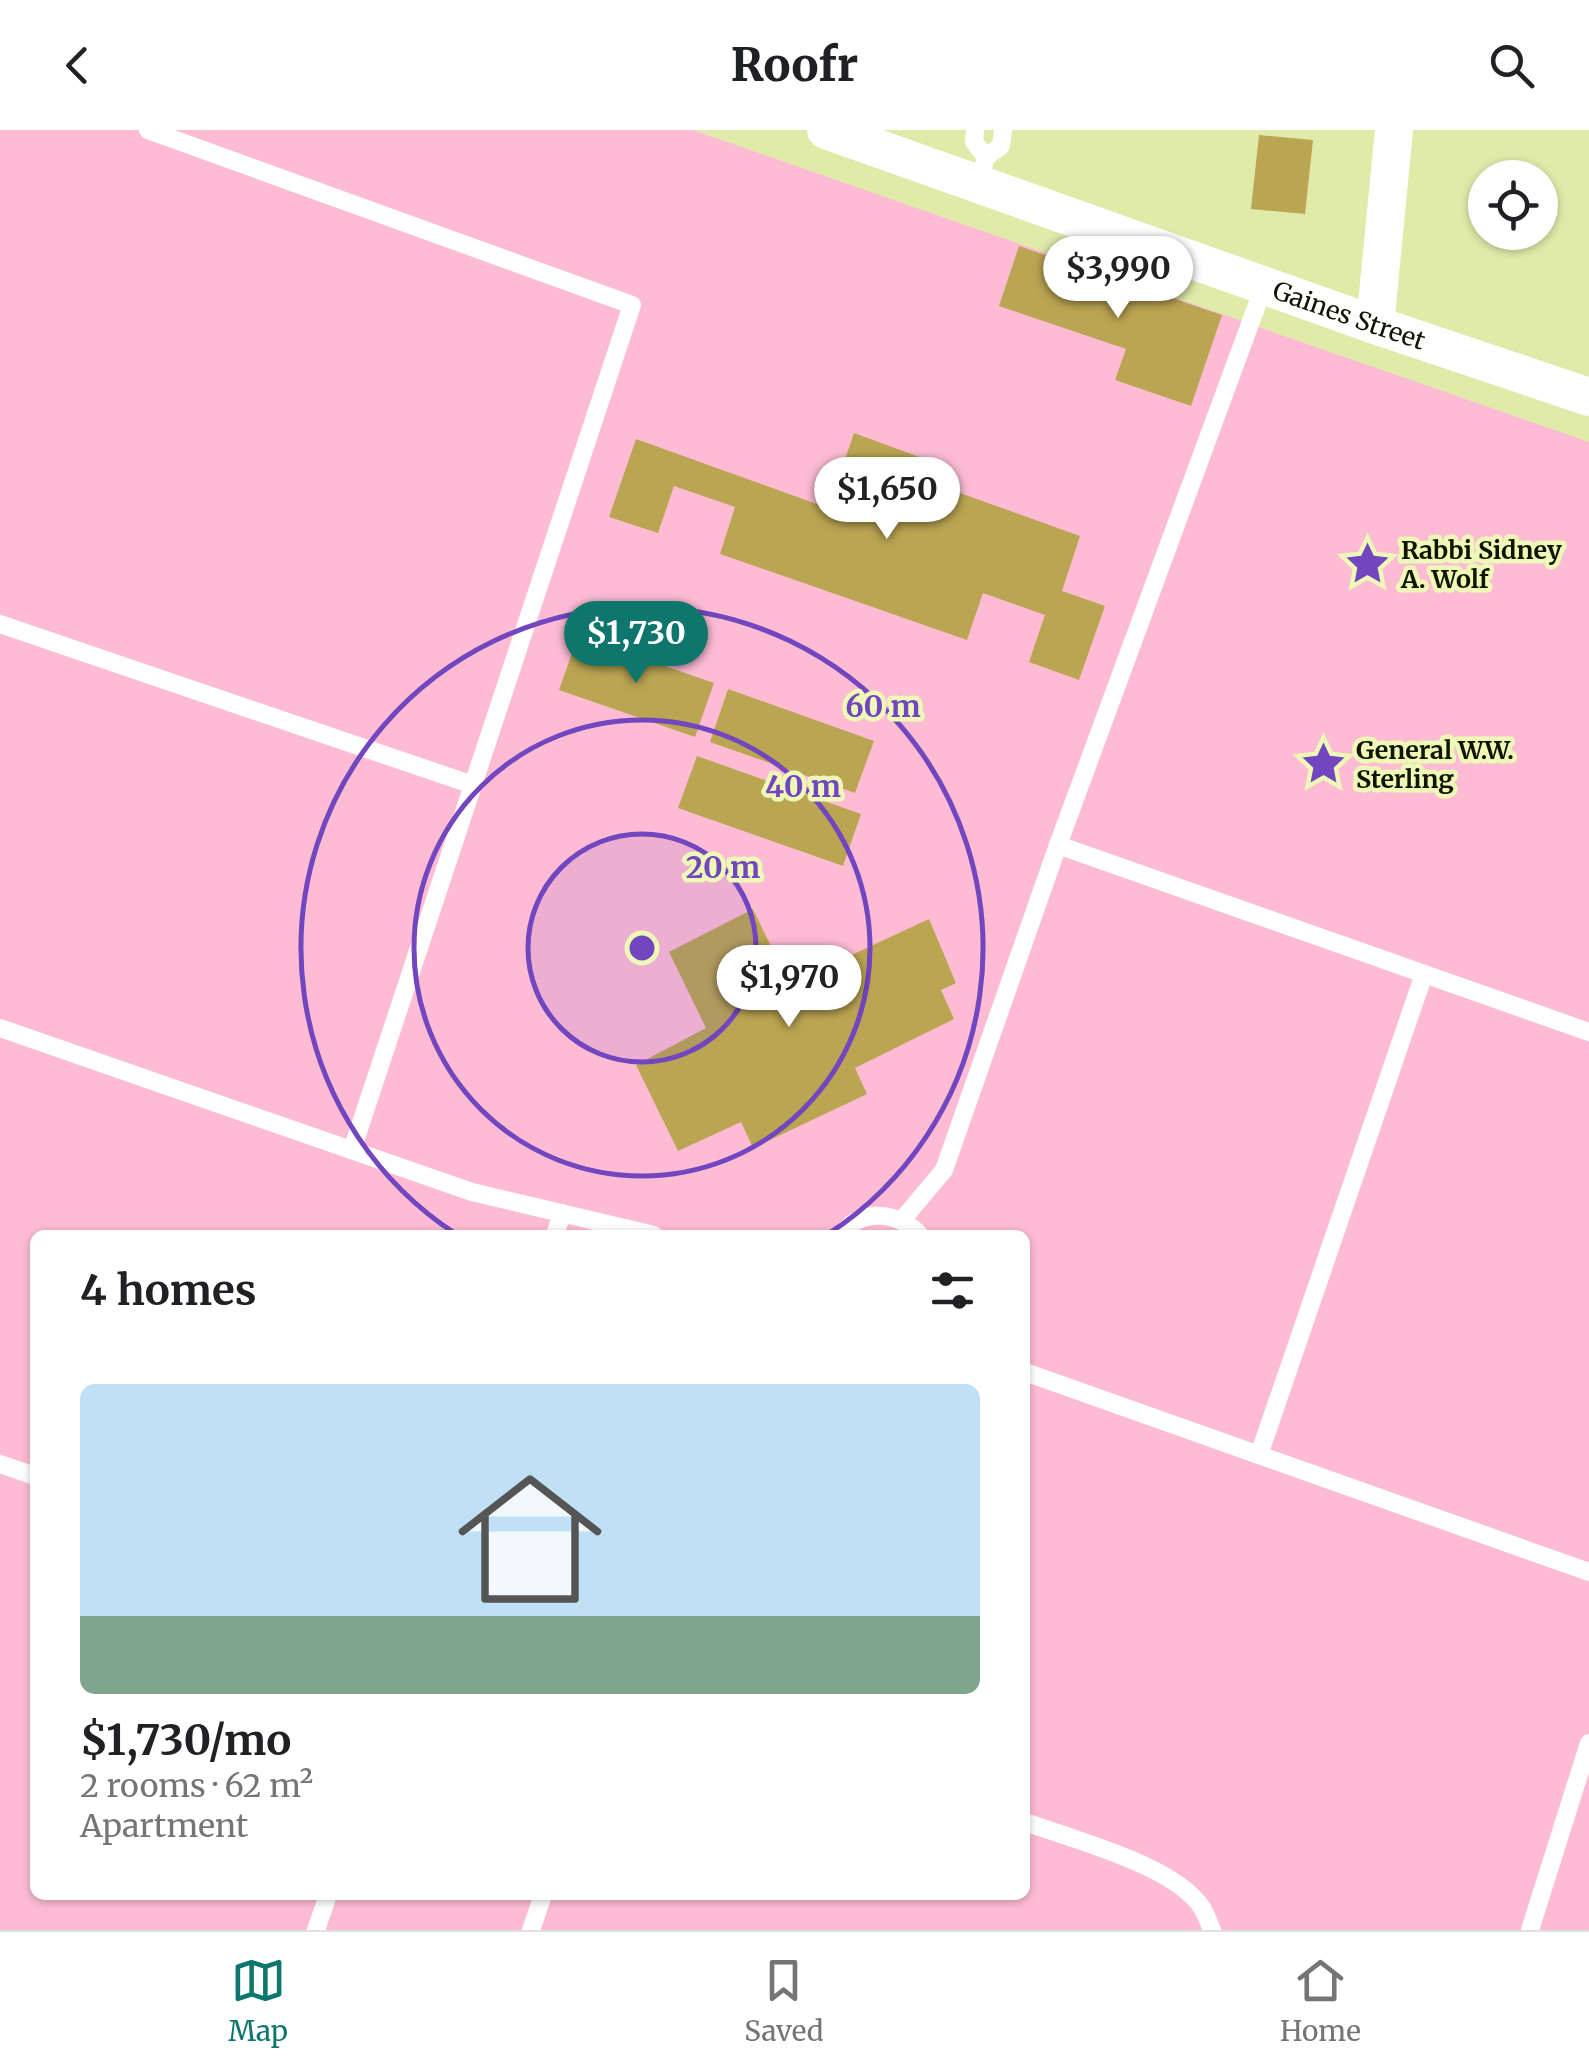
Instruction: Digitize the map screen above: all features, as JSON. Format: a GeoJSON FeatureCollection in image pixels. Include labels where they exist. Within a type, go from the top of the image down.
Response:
{"type":"FeatureCollection","features":[{"type":"Feature","properties":{"kind":"street","name":"Gaines Street"},"geometry":{"type":"LineString","coordinates":[[826,130],[982,171],[1264,286],[1589,397]]}},
{"type":"Feature","properties":{"kind":"street"},"geometry":{"type":"LineString","coordinates":[[1375,325],[1394,130]]}},
{"type":"Feature","properties":{"kind":"lane"},"geometry":{"type":"LineString","coordinates":[[148,130],[632,305],[352,1150]]}},
{"type":"Feature","properties":{"kind":"lane"},"geometry":{"type":"LineString","coordinates":[[976,130],[974,142],[982,171]]}},
{"type":"Feature","properties":{"kind":"lane"},"geometry":{"type":"LineString","coordinates":[[982,171],[1001,146],[1003,130]]}},
{"type":"Feature","properties":{"kind":"lane"},"geometry":{"type":"LineString","coordinates":[[902,1220],[944,1170],[1058,845],[1264,286]]}},
{"type":"Feature","properties":{"kind":"lane"},"geometry":{"type":"LineString","coordinates":[[0,624],[473,785]]}},
{"type":"Feature","properties":{"kind":"lane"},"geometry":{"type":"LineString","coordinates":[[1058,845],[1589,1032]]}},
{"type":"Feature","properties":{"kind":"lane"},"geometry":{"type":"LineString","coordinates":[[1259,1455],[1424,974]]}},
{"type":"Feature","properties":{"kind":"lane"},"geometry":{"type":"LineString","coordinates":[[0,1028],[472,1192],[633,1230]]}},
{"type":"Feature","properties":{"kind":"lane"},"geometry":{"type":"LineString","coordinates":[[556,1230],[562,1213]]}},
{"type":"Feature","properties":{"kind":"lane"},"geometry":{"type":"LineString","coordinates":[[845,1230],[863,1218],[882,1214],[902,1220],[914,1230]]}},
{"type":"Feature","properties":{"kind":"lane"},"geometry":{"type":"LineString","coordinates":[[1030,1374],[1589,1572]]}},
{"type":"Feature","properties":{"kind":"lane"},"geometry":{"type":"LineString","coordinates":[[0,1464],[30,1474]]}},
{"type":"Feature","properties":{"kind":"lane"},"geometry":{"type":"LineString","coordinates":[[1530,1930],[1589,1742]]}},
{"type":"Feature","properties":{"kind":"lane"},"geometry":{"type":"LineString","coordinates":[[1030,1824],[1171,1878],[1202,1906],[1212,1930]]}},
{"type":"Feature","properties":{"kind":"lane"},"geometry":{"type":"LineString","coordinates":[[316,1930],[326,1900]]}},
{"type":"Feature","properties":{"kind":"lane"},"geometry":{"type":"LineString","coordinates":[[531,1930],[541,1900]]}},
{"type":"Feature","properties":{"kind":"shaded area"},"geometry":{"type":"Polygon","coordinates":[[[0,130],[693,130],[1589,442],[1589,1930],[0,1930],[0,130]]]}},
{"type":"Feature","properties":{"kind":"building"},"geometry":{"type":"Polygon","coordinates":[[[1259,135],[1313,140],[1305,214],[1251,209],[1259,135]]]}},
{"type":"Feature","properties":{"kind":"building"},"geometry":{"type":"Polygon","coordinates":[[[1019,246],[1222,315],[1191,406],[1115,380],[1126,349],[999,306],[1019,246]]]}},
{"type":"Feature","properties":{"kind":"building"},"geometry":{"type":"Polygon","coordinates":[[[854,433],[952,469],[946,488],[1080,536],[1062,591],[1105,606],[1079,680],[1029,662],[1045,615],[983,593],[967,640],[720,554],[735,507],[674,486],[658,533],[609,517],[636,439],[828,508],[854,433]]]}},
{"type":"Feature","properties":{"kind":"building"},"geometry":{"type":"Polygon","coordinates":[[[578,636],[714,683],[695,737],[559,690],[578,636]]]}},
{"type":"Feature","properties":{"kind":"building"},"geometry":{"type":"Polygon","coordinates":[[[728,689],[874,741],[855,793],[710,742],[728,689]]]}},
{"type":"Feature","properties":{"kind":"building"},"geometry":{"type":"Polygon","coordinates":[[[697,756],[861,814],[843,866],[678,808],[697,756]]]}},
{"type":"Feature","properties":{"kind":"building"},"geometry":{"type":"Polygon","coordinates":[[[753,909],[789,984],[929,919],[956,983],[941,990],[954,1019],[855,1068],[867,1094],[753,1148],[741,1122],[678,1151],[636,1065],[706,1028],[669,952],[753,909]]]}},
{"type":"Feature","properties":{"kind":"place","name":"Rabbi Sidney A. Wolf"},"geometry":{"type":"Point","coordinates":[1368,564]}},
{"type":"Feature","properties":{"kind":"place","name":"General W.W. Sterling"},"geometry":{"type":"Point","coordinates":[1323,764]}}]}
